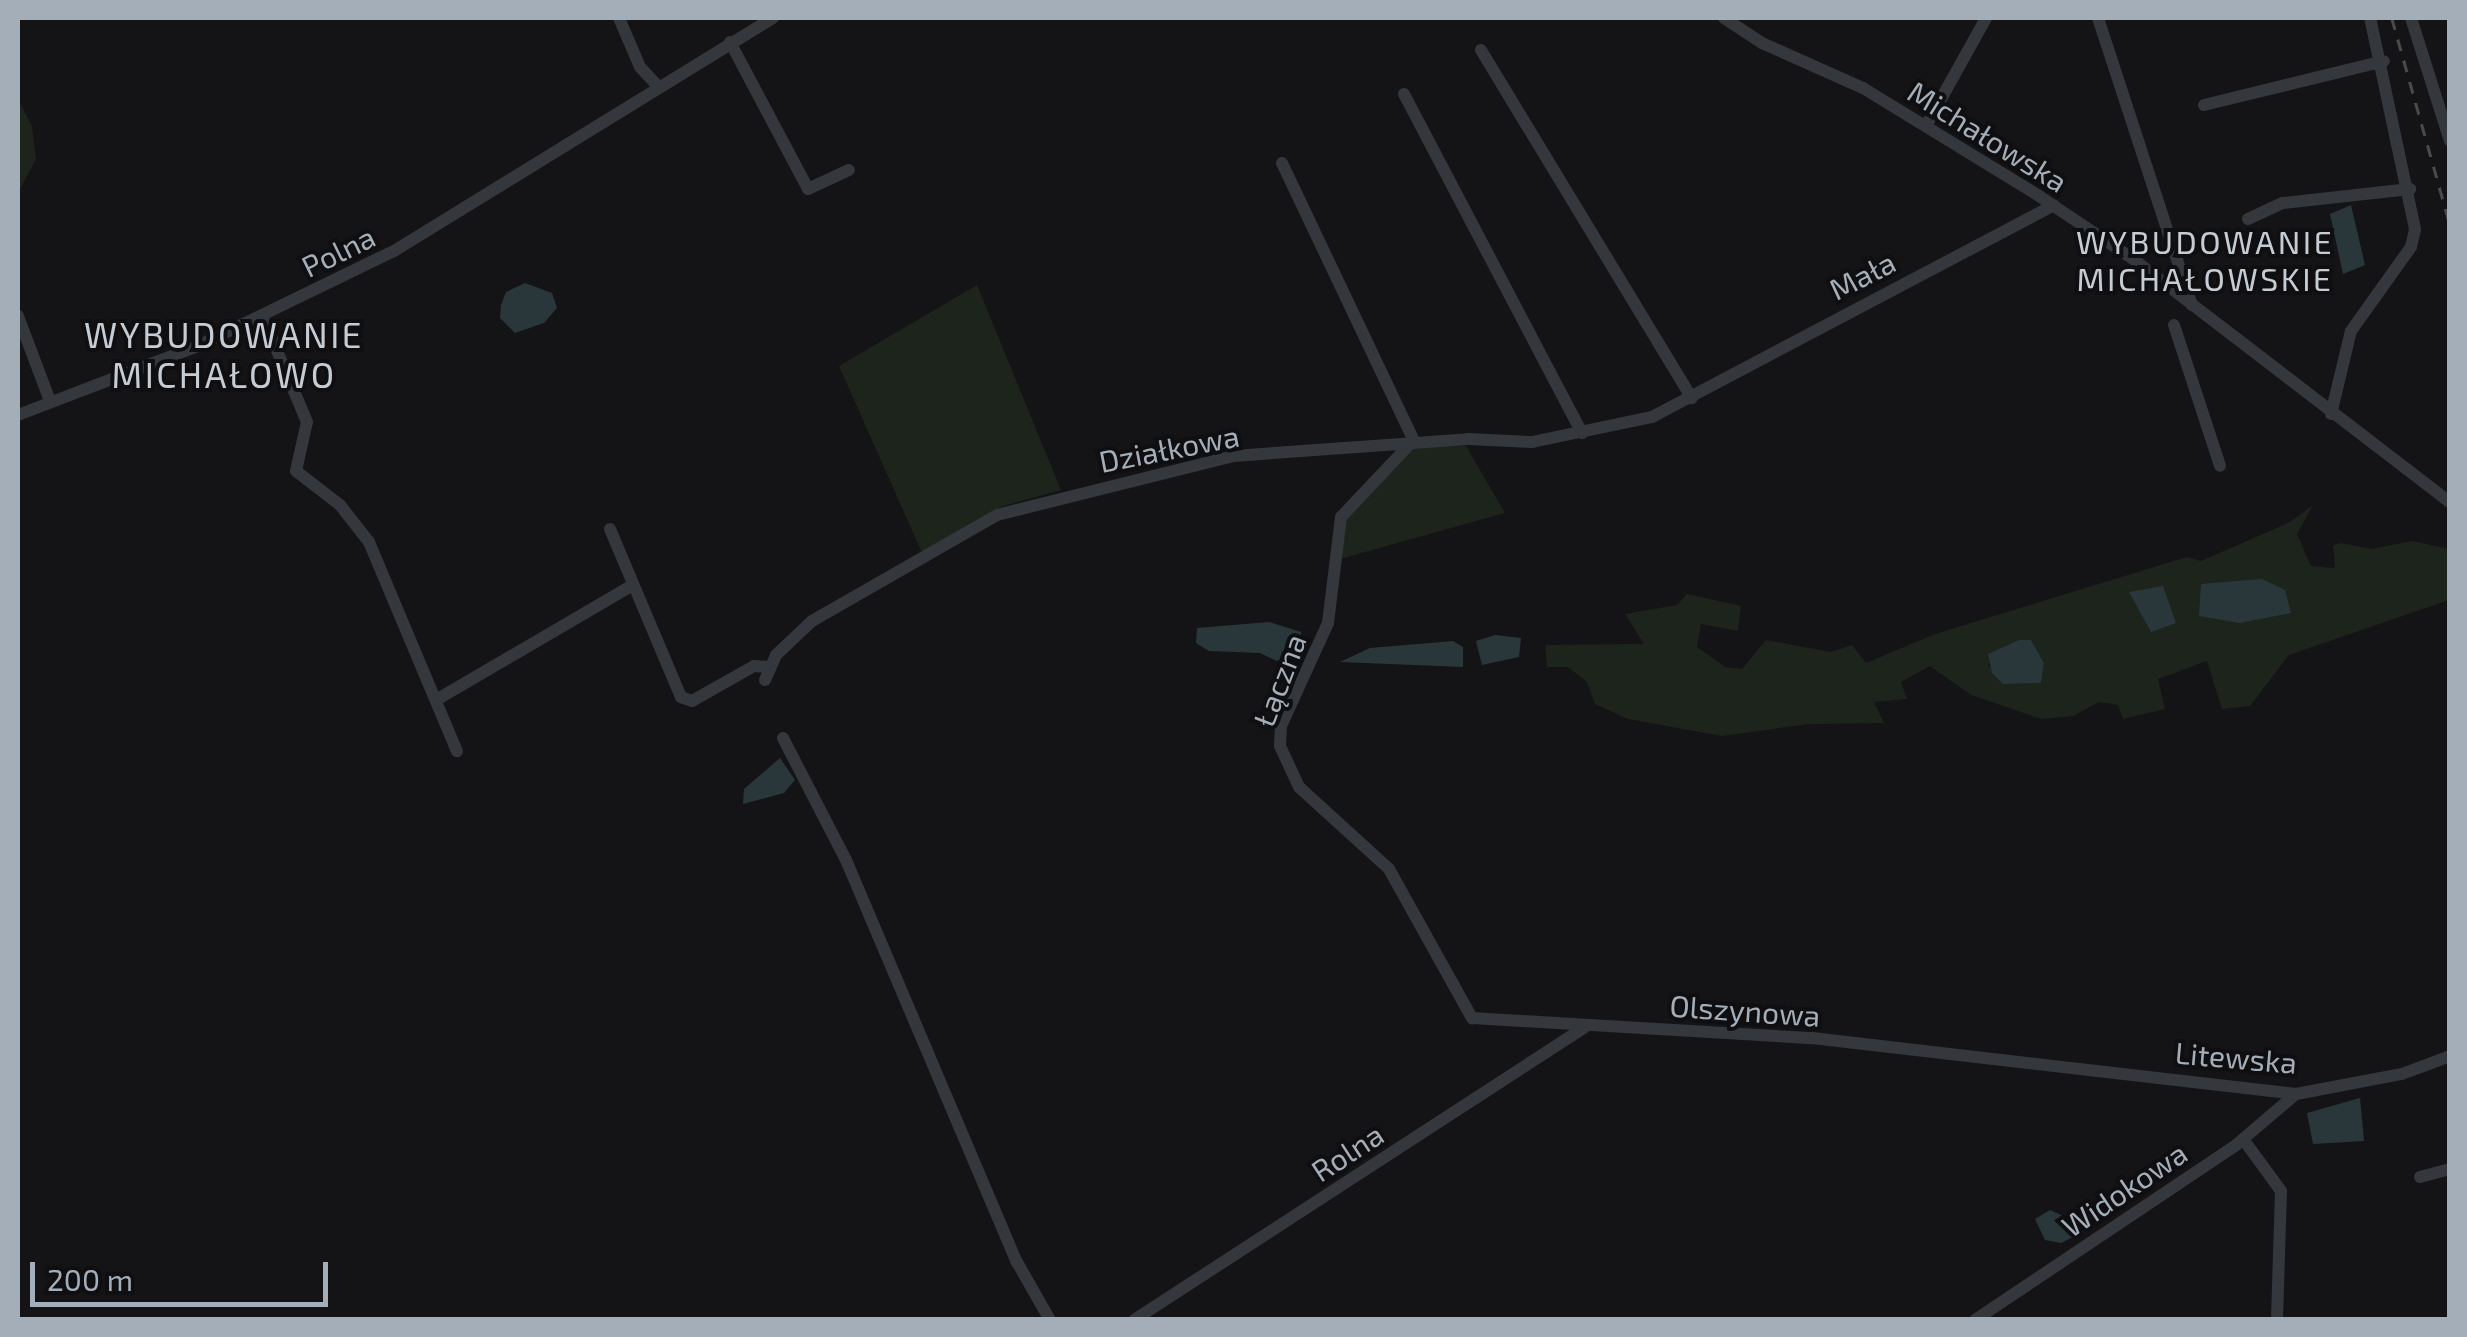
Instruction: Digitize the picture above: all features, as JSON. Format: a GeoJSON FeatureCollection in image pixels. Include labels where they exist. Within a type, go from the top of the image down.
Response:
{"type":"FeatureCollection","features":[{"type":"Feature","properties":{"kind":"street"},"geometry":{"type":"LineString","coordinates":[[619,18],[640,67],[656,84]]}},
{"type":"Feature","properties":{"kind":"street","name":"Polna"},"geometry":{"type":"LineString","coordinates":[[18,415],[262,315],[394,251],[656,84],[773,18]]}},
{"type":"Feature","properties":{"kind":"street","name":"Michałowska"},"geometry":{"type":"LineString","coordinates":[[1724,18],[1926,126],[2054,206],[2450,502]]}},
{"type":"Feature","properties":{"kind":"street"},"geometry":{"type":"LineString","coordinates":[[1926,126],[1986,18]]}},
{"type":"Feature","properties":{"kind":"street"},"geometry":{"type":"LineString","coordinates":[[2098,18],[2146,156],[2192,308]]}},
{"type":"Feature","properties":{"kind":"street"},"geometry":{"type":"LineString","coordinates":[[2331,414],[2350,330],[2411,247],[2410,189],[2384,61],[2370,18]]}},
{"type":"Feature","properties":{"kind":"street"},"geometry":{"type":"LineString","coordinates":[[2411,18],[2450,141]]}},
{"type":"Feature","properties":{"kind":"street"},"geometry":{"type":"LineString","coordinates":[[730,42],[808,190],[849,170]]}},
{"type":"Feature","properties":{"kind":"street"},"geometry":{"type":"LineString","coordinates":[[1481,50],[1694,397]]}},
{"type":"Feature","properties":{"kind":"street"},"geometry":{"type":"LineString","coordinates":[[2204,105],[2384,61]]}},
{"type":"Feature","properties":{"kind":"street"},"geometry":{"type":"LineString","coordinates":[[1404,94],[1582,433]]}},
{"type":"Feature","properties":{"kind":"street"},"geometry":{"type":"LineString","coordinates":[[1282,163],[1413,443]]}},
{"type":"Feature","properties":{"kind":"street"},"geometry":{"type":"LineString","coordinates":[[2248,219],[2283,203],[2410,189]]}},
{"type":"Feature","properties":{"kind":"street","name":"Mała"},"geometry":{"type":"LineString","coordinates":[[1694,397],[2054,206]]}},
{"type":"Feature","properties":{"kind":"street"},"geometry":{"type":"LineString","coordinates":[[262,315],[306,417],[296,470],[359,525],[457,750]]}},
{"type":"Feature","properties":{"kind":"street"},"geometry":{"type":"LineString","coordinates":[[18,316],[50,401]]}},
{"type":"Feature","properties":{"kind":"street"},"geometry":{"type":"LineString","coordinates":[[2174,324],[2220,466]]}},
{"type":"Feature","properties":{"kind":"street","name":"Działkowa"},"geometry":{"type":"LineString","coordinates":[[633,585],[682,697],[692,701],[754,666],[767,673],[812,620],[1018,508],[1201,461],[1413,443],[1532,442],[1652,417],[1694,397]]}},
{"type":"Feature","properties":{"kind":"street","name":"Łączna"},"geometry":{"type":"LineString","coordinates":[[1413,443],[1341,518],[1328,624],[1282,726],[1280,746],[1299,787],[1388,870],[1472,1018]]}},
{"type":"Feature","properties":{"kind":"street"},"geometry":{"type":"LineString","coordinates":[[436,700],[633,585],[610,529]]}},
{"type":"Feature","properties":{"kind":"street"},"geometry":{"type":"LineString","coordinates":[[782,738],[846,860],[1017,1262],[1050,1320]]}},
{"type":"Feature","properties":{"kind":"street","name":"Olszynowa"},"geometry":{"type":"LineString","coordinates":[[1472,1018],[1812,1038],[2014,1062]]}},
{"type":"Feature","properties":{"kind":"street","name":"Rolna"},"geometry":{"type":"LineString","coordinates":[[1134,1320],[1587,1026]]}},
{"type":"Feature","properties":{"kind":"street","name":"Litewska"},"geometry":{"type":"LineString","coordinates":[[2014,1062],[2296,1094],[2402,1074],[2450,1056]]}},
{"type":"Feature","properties":{"kind":"street","name":"Widokowa"},"geometry":{"type":"LineString","coordinates":[[1975,1320],[2243,1139],[2296,1094]]}},
{"type":"Feature","properties":{"kind":"street"},"geometry":{"type":"LineString","coordinates":[[2243,1139],[2281,1191],[2277,1320]]}},
{"type":"Feature","properties":{"kind":"street"},"geometry":{"type":"LineString","coordinates":[[2420,1178],[2450,1169]]}},
{"type":"Feature","properties":{"kind":"shaded area"},"geometry":{"type":"Polygon","coordinates":[[[18,99],[32,126],[36,159],[18,193],[18,99]]]}},
{"type":"Feature","properties":{"kind":"shaded area"},"geometry":{"type":"Polygon","coordinates":[[[2351,205],[2365,265],[2343,274],[2330,214],[2351,205]]]}},
{"type":"Feature","properties":{"kind":"shaded area"},"geometry":{"type":"Polygon","coordinates":[[[525,283],[552,293],[557,308],[544,323],[515,333],[500,318],[501,305],[506,292],[525,283]]]}},
{"type":"Feature","properties":{"kind":"shaded area"},"geometry":{"type":"Polygon","coordinates":[[[977,285],[1061,490],[1000,507],[923,555],[839,366],[977,285]]]}},
{"type":"Feature","properties":{"kind":"shaded area"},"geometry":{"type":"Polygon","coordinates":[[[1466,446],[1505,513],[1340,559],[1344,520],[1412,447],[1466,446]]]}},
{"type":"Feature","properties":{"kind":"shaded area"},"geometry":{"type":"Polygon","coordinates":[[[2313,505],[2297,534],[2311,566],[2335,568],[2333,545],[2341,543],[2371,549],[2412,541],[2449,549],[2449,600],[2289,655],[2250,706],[2222,709],[2207,661],[2158,679],[2165,709],[2123,719],[2118,705],[2099,702],[2073,716],[2041,719],[1971,695],[1930,666],[1901,682],[1907,699],[1874,702],[1884,723],[1809,724],[1722,736],[1628,719],[1595,704],[1587,682],[1568,667],[1547,667],[1545,645],[1644,644],[1625,614],[1677,605],[1687,594],[1741,606],[1738,631],[1701,624],[1697,647],[1725,667],[1742,669],[1766,640],[1831,652],[1852,645],[1866,663],[1935,634],[2187,557],[2201,561],[2290,522],[2313,505]],[[2031,640],[1988,664],[2003,684],[2041,683],[2044,663],[2031,640]]]}},
{"type":"Feature","properties":{"kind":"shaded area"},"geometry":{"type":"Polygon","coordinates":[[[2262,579],[2285,590],[2291,613],[2240,623],[2199,616],[2201,584],[2262,579]]]}},
{"type":"Feature","properties":{"kind":"shaded area"},"geometry":{"type":"Polygon","coordinates":[[[2163,586],[2176,623],[2151,632],[2129,592],[2163,586]]]}},
{"type":"Feature","properties":{"kind":"shaded area"},"geometry":{"type":"Polygon","coordinates":[[[1269,622],[1301,632],[1301,650],[1277,661],[1260,653],[1209,651],[1196,643],[1197,628],[1269,622]]]}},
{"type":"Feature","properties":{"kind":"shaded area"},"geometry":{"type":"Polygon","coordinates":[[[1495,635],[1521,638],[1519,657],[1482,665],[1476,641],[1495,635]]]}},
{"type":"Feature","properties":{"kind":"shaded area"},"geometry":{"type":"Polygon","coordinates":[[[2019,640],[2031,640],[2044,663],[2041,683],[2003,684],[1992,673],[1988,654],[2019,640]]]}},
{"type":"Feature","properties":{"kind":"shaded area"},"geometry":{"type":"Polygon","coordinates":[[[1453,641],[1463,647],[1463,667],[1340,662],[1370,648],[1453,641]]]}},
{"type":"Feature","properties":{"kind":"shaded area"},"geometry":{"type":"Polygon","coordinates":[[[780,758],[795,780],[784,793],[743,804],[744,789],[780,758]]]}},
{"type":"Feature","properties":{"kind":"shaded area"},"geometry":{"type":"Polygon","coordinates":[[[2360,1098],[2364,1141],[2313,1144],[2307,1113],[2360,1098]]]}},
{"type":"Feature","properties":{"kind":"shaded area"},"geometry":{"type":"Polygon","coordinates":[[[2050,1210],[2079,1223],[2085,1231],[2061,1243],[2045,1240],[2035,1219],[2050,1210]]]}},
{"type":"Feature","properties":{"kind":"railway"},"geometry":{"type":"LineString","coordinates":[[2392,18],[2450,224]]}},
{"type":"Feature","properties":{"kind":"district","name":"WYBUDOWANIE MICHAŁOWSKIE"},"geometry":{"type":"Point","coordinates":[2205,260]}},
{"type":"Feature","properties":{"kind":"district","name":"WYBUDOWANIE MICHAŁOWO"},"geometry":{"type":"Point","coordinates":[224,354]}}]}
